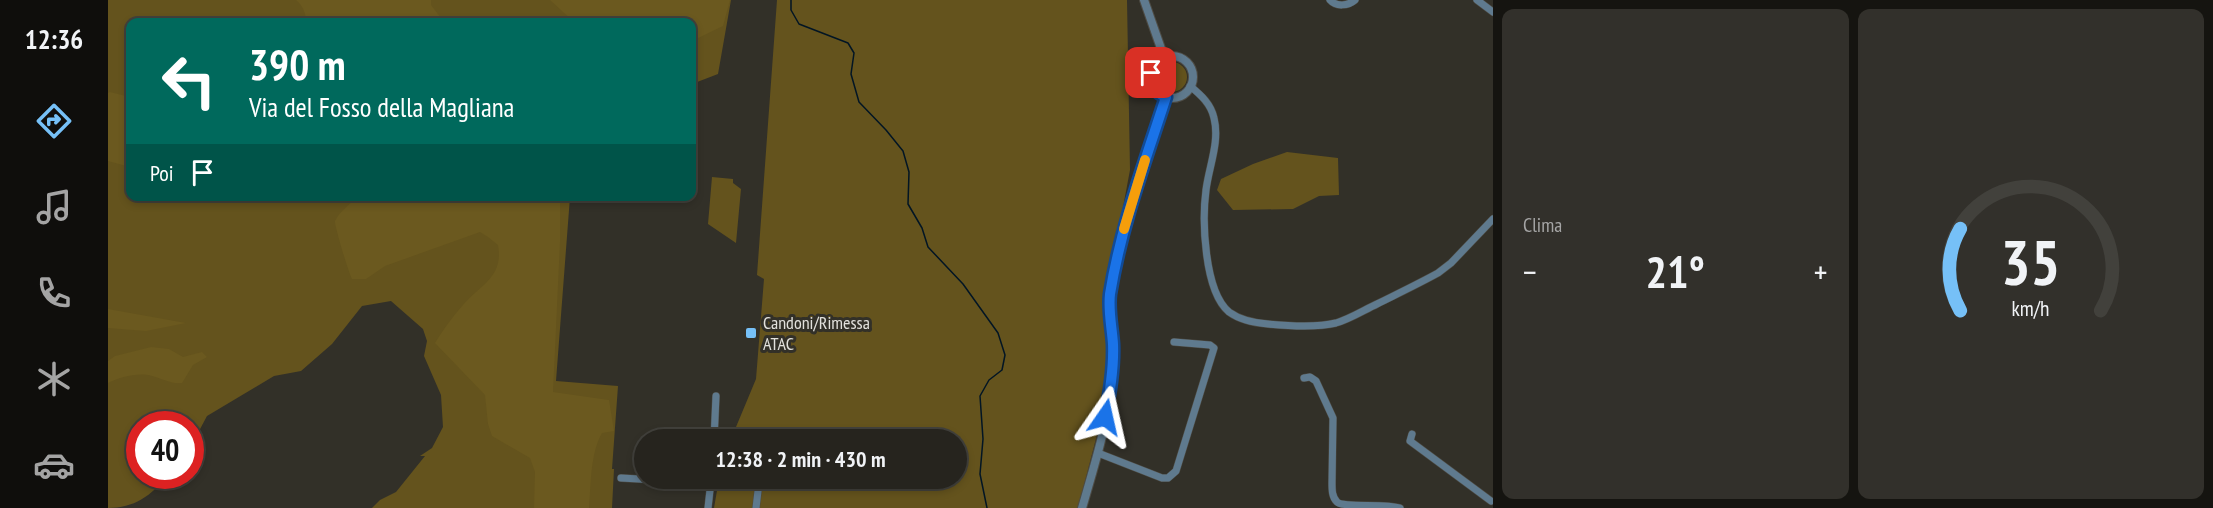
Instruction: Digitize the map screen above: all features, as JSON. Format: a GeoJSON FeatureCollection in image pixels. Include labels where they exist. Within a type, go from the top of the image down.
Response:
{"type":"FeatureCollection","features":[{"type":"Feature","properties":{"kind":"street"},"geometry":{"type":"LineString","coordinates":[[1144,0],[1164,57]]}},
{"type":"Feature","properties":{"kind":"street"},"geometry":{"type":"LineString","coordinates":[[1330,0],[1338,5],[1350,4],[1355,0]]}},
{"type":"Feature","properties":{"kind":"street"},"geometry":{"type":"LineString","coordinates":[[1476,0],[1493,12]]}},
{"type":"Feature","properties":{"kind":"street"},"geometry":{"type":"LineString","coordinates":[[1164,57],[1179,57],[1190,66],[1192,73],[1190,86],[1181,96],[1166,97],[1155,90],[1151,78],[1154,66],[1164,57]]}},
{"type":"Feature","properties":{"kind":"street"},"geometry":{"type":"LineString","coordinates":[[1190,86],[1209,105],[1215,124],[1215,143],[1205,200],[1205,232],[1210,272],[1224,306],[1240,318],[1256,323],[1283,325],[1322,325],[1344,320],[1438,273],[1454,261],[1493,219]]}},
{"type":"Feature","properties":{"kind":"street"},"geometry":{"type":"LineString","coordinates":[[1082,508],[1098,453],[1112,382],[1113,346],[1109,298],[1113,276],[1131,201],[1166,97]]}},
{"type":"Feature","properties":{"kind":"street"},"geometry":{"type":"LineString","coordinates":[[1098,453],[1162,478],[1168,478],[1176,471],[1214,348],[1210,345],[1174,342]]}},
{"type":"Feature","properties":{"kind":"street"},"geometry":{"type":"LineString","coordinates":[[1304,378],[1313,378],[1333,417],[1333,494],[1338,503],[1349,507],[1385,505],[1400,508]]}},
{"type":"Feature","properties":{"kind":"street"},"geometry":{"type":"LineString","coordinates":[[714,429],[716,396]]}},
{"type":"Feature","properties":{"kind":"street"},"geometry":{"type":"LineString","coordinates":[[1412,434],[1410,441],[1492,501],[1484,508]]}},
{"type":"Feature","properties":{"kind":"street"},"geometry":{"type":"LineString","coordinates":[[621,478],[634,478]]}},
{"type":"Feature","properties":{"kind":"street"},"geometry":{"type":"LineString","coordinates":[[708,508],[710,489]]}},
{"type":"Feature","properties":{"kind":"street"},"geometry":{"type":"LineString","coordinates":[[756,508],[758,489]]}},
{"type":"Feature","properties":{"kind":"shaded area"},"geometry":{"type":"Polygon","coordinates":[[[108,0],[731,0],[718,74],[696,82],[696,18],[126,18],[126,201],[570,201],[556,381],[618,386],[612,469],[614,469],[612,508],[372,508],[380,500],[396,492],[425,456],[420,456],[432,448],[443,427],[441,395],[424,356],[427,341],[423,329],[391,301],[362,306],[332,344],[301,371],[274,376],[207,416],[204,422],[204,411],[126,411],[126,489],[155,489],[134,503],[108,508],[108,0]]]}},
{"type":"Feature","properties":{"kind":"shaded area"},"geometry":{"type":"Polygon","coordinates":[[[296,0],[431,0],[431,5],[441,18],[305,18],[301,5],[296,0]]]}},
{"type":"Feature","properties":{"kind":"shaded area"},"geometry":{"type":"Polygon","coordinates":[[[550,0],[730,0],[723,26],[696,39],[696,18],[570,18],[550,0]]]}},
{"type":"Feature","properties":{"kind":"shaded area"},"geometry":{"type":"Polygon","coordinates":[[[777,0],[1127,0],[1130,170],[1108,287],[1111,374],[1078,508],[714,508],[717,489],[967,489],[967,429],[735,429],[756,379],[764,279],[757,275],[777,0]]]}},
{"type":"Feature","properties":{"kind":"shaded area"},"geometry":{"type":"Polygon","coordinates":[[[1172,62],[1183,66],[1187,77],[1183,88],[1172,92],[1161,88],[1157,77],[1161,66],[1172,62]]]}},
{"type":"Feature","properties":{"kind":"shaded area"},"geometry":{"type":"Polygon","coordinates":[[[108,93],[126,96],[126,166],[108,161],[108,93]]]}},
{"type":"Feature","properties":{"kind":"shaded area"},"geometry":{"type":"Polygon","coordinates":[[[1287,152],[1338,158],[1339,195],[1319,196],[1293,209],[1233,210],[1217,190],[1221,179],[1287,152]]]}},
{"type":"Feature","properties":{"kind":"shaded area"},"geometry":{"type":"Polygon","coordinates":[[[712,177],[733,179],[733,183],[741,189],[736,243],[708,224],[712,177]]]}},
{"type":"Feature","properties":{"kind":"shaded area"},"geometry":{"type":"Polygon","coordinates":[[[353,201],[560,201],[553,392],[609,400],[614,431],[602,433],[595,450],[589,508],[534,508],[535,472],[530,458],[492,436],[488,424],[485,395],[435,343],[459,310],[494,273],[499,256],[498,245],[480,232],[385,266],[366,279],[352,279],[335,221],[353,201]]]}},
{"type":"Feature","properties":{"kind":"shaded area"},"geometry":{"type":"Polygon","coordinates":[[[108,309],[186,323],[146,331],[108,328],[108,309]]]}},
{"type":"Feature","properties":{"kind":"shaded area"},"geometry":{"type":"Polygon","coordinates":[[[151,347],[169,349],[183,357],[202,352],[207,357],[193,365],[182,383],[136,375],[108,383],[108,361],[115,356],[151,347]]]}},
{"type":"Feature","properties":{"kind":"waterway"},"geometry":{"type":"LineString","coordinates":[[791,0],[791,10],[799,24],[848,43],[854,53],[851,74],[859,102],[903,151],[909,172],[908,204],[922,228],[928,247],[963,284],[998,333],[1005,355],[1002,370],[989,380],[980,396],[983,439],[980,474],[987,508]]}},
{"type":"Feature","properties":{"kind":"slow traffic"},"geometry":{"type":"LineString","coordinates":[[1124,229],[1145,160]]}},
{"type":"Feature","properties":{"kind":"place","name":"Candoni/Rimessa ATAC"},"geometry":{"type":"Point","coordinates":[751,333]}},
{"type":"Feature","properties":{"kind":"route"},"geometry":{"type":"LineString","coordinates":[[1105,417],[1112,382],[1113,346],[1109,298],[1113,276],[1131,201],[1166,97],[1155,90],[1151,73]]}}]}
